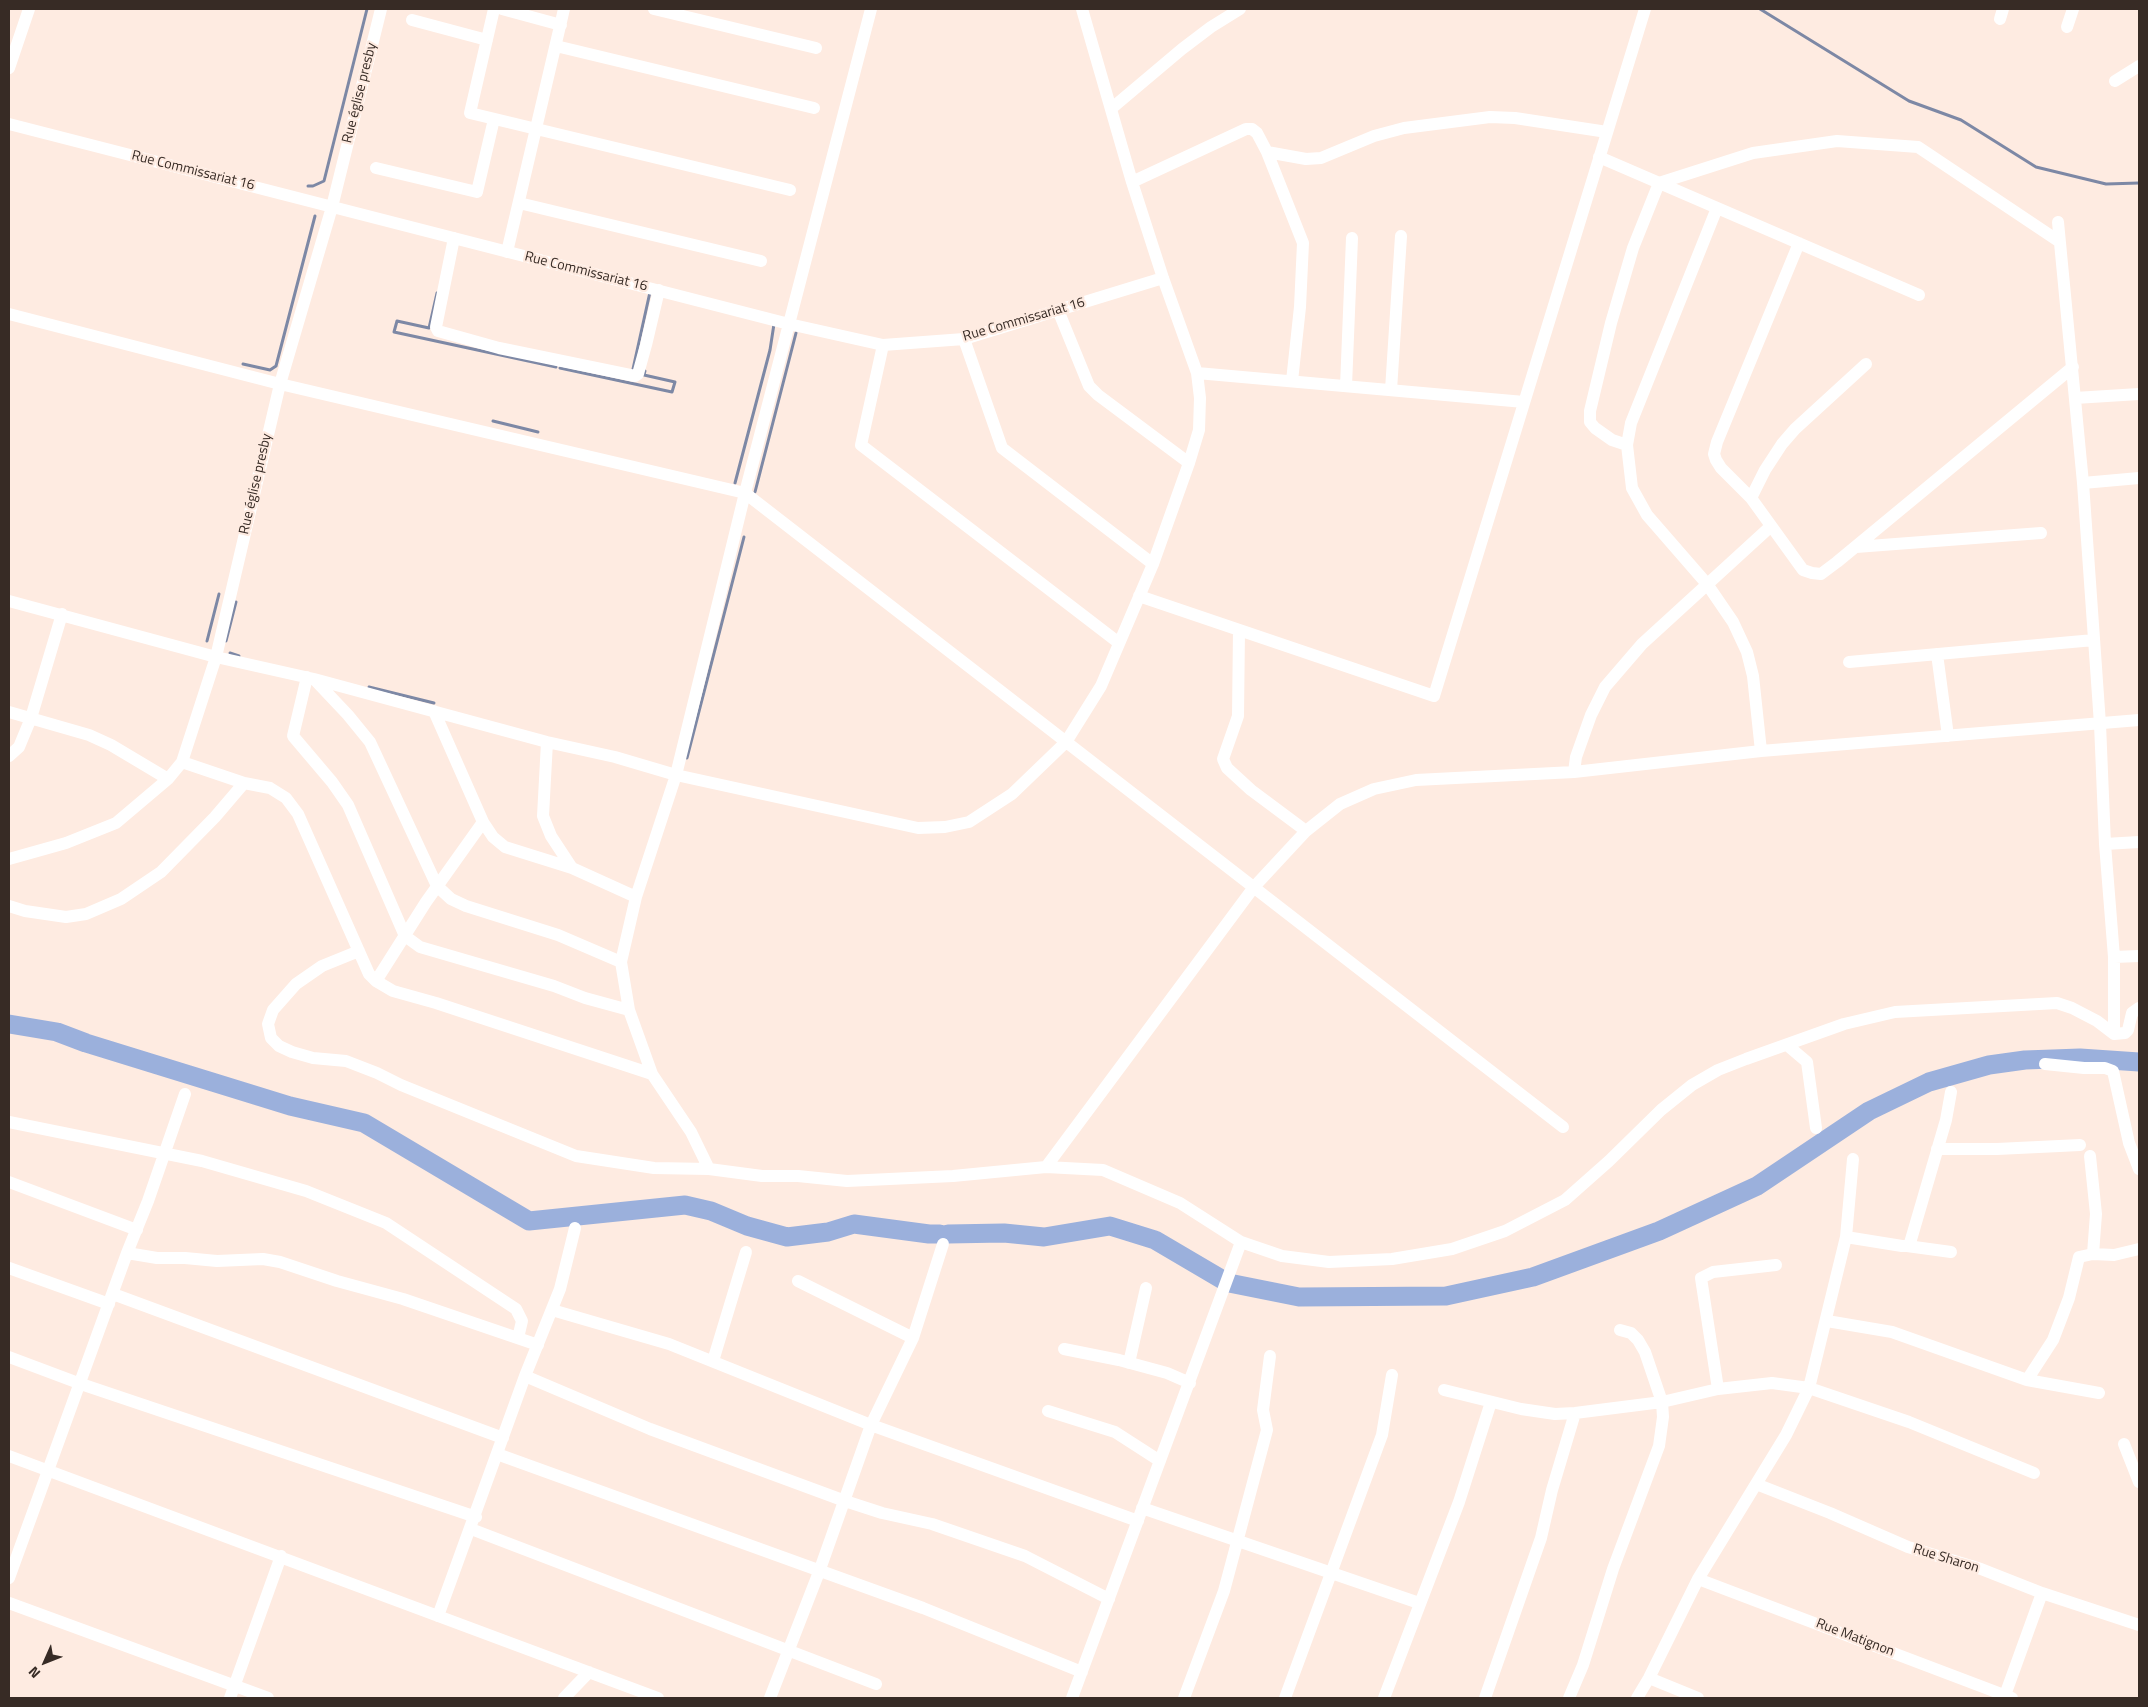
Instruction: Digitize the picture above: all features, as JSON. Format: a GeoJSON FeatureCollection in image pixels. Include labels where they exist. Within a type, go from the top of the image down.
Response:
{"type":"FeatureCollection","features":[{"type":"Feature","properties":{"kind":"street"},"geometry":{"type":"LineString","coordinates":[[9,68],[29,9]]}},
{"type":"Feature","properties":{"kind":"street","name":"Rue église presby"},"geometry":{"type":"LineString","coordinates":[[9,859],[66,843],[116,822],[168,780],[182,762],[216,656],[280,384],[332,207],[381,9]]}},
{"type":"Feature","properties":{"kind":"street"},"geometry":{"type":"LineString","coordinates":[[494,9],[470,113],[790,190]]}},
{"type":"Feature","properties":{"kind":"street"},"geometry":{"type":"LineString","coordinates":[[502,9],[561,25]]}},
{"type":"Feature","properties":{"kind":"street"},"geometry":{"type":"LineString","coordinates":[[508,252],[564,9]]}},
{"type":"Feature","properties":{"kind":"street"},"geometry":{"type":"LineString","coordinates":[[654,9],[816,48]]}},
{"type":"Feature","properties":{"kind":"street"},"geometry":{"type":"LineString","coordinates":[[709,1169],[691,1132],[652,1074],[629,1010],[621,962],[636,897],[676,775],[745,493],[871,9]]}},
{"type":"Feature","properties":{"kind":"street"},"geometry":{"type":"LineString","coordinates":[[9,601],[216,656],[310,678],[547,742],[615,757],[676,775],[918,828],[945,827],[969,822],[1012,794],[1066,742],[1101,686],[1153,564],[1199,430],[1200,398],[1197,373],[1163,278],[1132,182],[1084,9]]}},
{"type":"Feature","properties":{"kind":"street"},"geometry":{"type":"LineString","coordinates":[[1112,108],[1182,49],[1211,27],[1240,9]]}},
{"type":"Feature","properties":{"kind":"street"},"geometry":{"type":"LineString","coordinates":[[1138,596],[1434,696],[1645,9]]}},
{"type":"Feature","properties":{"kind":"street"},"geometry":{"type":"LineString","coordinates":[[2067,27],[2073,9]]}},
{"type":"Feature","properties":{"kind":"street"},"geometry":{"type":"LineString","coordinates":[[412,20],[487,40]]}},
{"type":"Feature","properties":{"kind":"street"},"geometry":{"type":"LineString","coordinates":[[556,46],[814,108]]}},
{"type":"Feature","properties":{"kind":"street"},"geometry":{"type":"LineString","coordinates":[[2115,81],[2139,66]]}},
{"type":"Feature","properties":{"kind":"street"},"geometry":{"type":"LineString","coordinates":[[1267,152],[1306,160],[1321,158],[1374,136],[1404,128],[1490,117],[1515,118],[1607,132]]}},
{"type":"Feature","properties":{"kind":"street"},"geometry":{"type":"LineString","coordinates":[[376,168],[477,192],[494,119]]}},
{"type":"Feature","properties":{"kind":"street","name":"Rue Commissariat 16"},"geometry":{"type":"LineString","coordinates":[[9,124],[789,324],[883,345],[964,339],[1163,278]]}},
{"type":"Feature","properties":{"kind":"street"},"geometry":{"type":"LineString","coordinates":[[1132,182],[1246,130],[1252,130],[1257,133],[1267,152],[1303,243],[1300,307],[1292,381]]}},
{"type":"Feature","properties":{"kind":"street"},"geometry":{"type":"LineString","coordinates":[[1659,183],[1752,153],[1836,141],[1918,147],[2060,242]]}},
{"type":"Feature","properties":{"kind":"street"},"geometry":{"type":"LineString","coordinates":[[1599,157],[1919,295]]}},
{"type":"Feature","properties":{"kind":"street"},"geometry":{"type":"LineString","coordinates":[[1627,445],[1612,440],[1595,428],[1590,422],[1590,411],[1611,323],[1633,248],[1659,183]]}},
{"type":"Feature","properties":{"kind":"street"},"geometry":{"type":"LineString","coordinates":[[519,203],[761,261]]}},
{"type":"Feature","properties":{"kind":"street"},"geometry":{"type":"LineString","coordinates":[[1717,208],[1631,423],[1627,445],[1632,488],[1647,515],[1707,584],[1733,622],[1747,652],[1753,676],[1761,751]]}},
{"type":"Feature","properties":{"kind":"street"},"geometry":{"type":"LineString","coordinates":[[2058,222],[2076,398],[2100,724],[2105,844],[2114,957],[2114,1034]]}},
{"type":"Feature","properties":{"kind":"street"},"geometry":{"type":"LineString","coordinates":[[1391,390],[1401,236]]}},
{"type":"Feature","properties":{"kind":"street"},"geometry":{"type":"LineString","coordinates":[[454,238],[436,327],[440,333],[482,344],[636,376],[644,352],[659,290]]}},
{"type":"Feature","properties":{"kind":"street"},"geometry":{"type":"LineString","coordinates":[[1346,386],[1352,238]]}},
{"type":"Feature","properties":{"kind":"street"},"geometry":{"type":"LineString","coordinates":[[1799,243],[1716,442],[1714,454],[1722,468],[1751,498],[1770,527],[1804,570],[1821,574],[2073,368]]}},
{"type":"Feature","properties":{"kind":"street"},"geometry":{"type":"LineString","coordinates":[[1058,310],[1089,386],[1098,395],[1189,463]]}},
{"type":"Feature","properties":{"kind":"street"},"geometry":{"type":"LineString","coordinates":[[9,314],[280,384],[745,493],[1563,1127]]}},
{"type":"Feature","properties":{"kind":"street"},"geometry":{"type":"LineString","coordinates":[[964,339],[1002,448],[1153,564]]}},
{"type":"Feature","properties":{"kind":"street"},"geometry":{"type":"LineString","coordinates":[[883,345],[861,445],[1119,643]]}},
{"type":"Feature","properties":{"kind":"street"},"geometry":{"type":"LineString","coordinates":[[1751,498],[1765,470],[1782,444],[1866,364]]}},
{"type":"Feature","properties":{"kind":"street"},"geometry":{"type":"LineString","coordinates":[[1197,373],[1524,402]]}},
{"type":"Feature","properties":{"kind":"street"},"geometry":{"type":"LineString","coordinates":[[2076,398],[2139,394]]}},
{"type":"Feature","properties":{"kind":"street"},"geometry":{"type":"LineString","coordinates":[[2083,483],[2139,478]]}},
{"type":"Feature","properties":{"kind":"street"},"geometry":{"type":"LineString","coordinates":[[1574,772],[1576,757],[1591,715],[1605,687],[1642,644],[1770,527]]}},
{"type":"Feature","properties":{"kind":"street"},"geometry":{"type":"LineString","coordinates":[[1856,547],[2040,533]]}},
{"type":"Feature","properties":{"kind":"street"},"geometry":{"type":"LineString","coordinates":[[9,756],[20,747],[31,718],[62,614]]}},
{"type":"Feature","properties":{"kind":"street"},"geometry":{"type":"LineString","coordinates":[[1239,630],[1238,716],[1224,759],[1227,768],[1251,790],[1306,831]]}},
{"type":"Feature","properties":{"kind":"street"},"geometry":{"type":"LineString","coordinates":[[1849,662],[2094,640]]}},
{"type":"Feature","properties":{"kind":"street"},"geometry":{"type":"LineString","coordinates":[[1937,654],[1948,736]]}},
{"type":"Feature","properties":{"kind":"street"},"geometry":{"type":"LineString","coordinates":[[310,678],[348,715],[370,742],[437,886],[451,899],[466,906],[558,935],[621,962]]}},
{"type":"Feature","properties":{"kind":"street"},"geometry":{"type":"LineString","coordinates":[[310,678],[293,736],[332,782],[348,805],[404,936],[420,947],[629,1010]]}},
{"type":"Feature","properties":{"kind":"street"},"geometry":{"type":"LineString","coordinates":[[434,711],[483,822],[493,837],[505,846],[572,868],[636,897]]}},
{"type":"Feature","properties":{"kind":"street"},"geometry":{"type":"LineString","coordinates":[[9,712],[89,735],[111,745],[168,780]]}},
{"type":"Feature","properties":{"kind":"street"},"geometry":{"type":"LineString","coordinates":[[1046,1167],[1254,887],[1306,831],[1340,804],[1374,789],[1416,780],[1574,772],[1761,751],[2139,720]]}},
{"type":"Feature","properties":{"kind":"street"},"geometry":{"type":"LineString","coordinates":[[547,742],[543,816],[551,836],[572,868]]}},
{"type":"Feature","properties":{"kind":"street"},"geometry":{"type":"LineString","coordinates":[[182,762],[244,783],[270,788],[286,798],[298,814],[359,951],[370,974],[376,981],[393,991],[436,1003],[652,1074]]}},
{"type":"Feature","properties":{"kind":"street"},"geometry":{"type":"LineString","coordinates":[[9,906],[25,911],[66,917],[86,914],[121,899],[161,872],[244,783]]}},
{"type":"Feature","properties":{"kind":"street"},"geometry":{"type":"LineString","coordinates":[[376,981],[437,886],[483,822]]}},
{"type":"Feature","properties":{"kind":"street"},"geometry":{"type":"LineString","coordinates":[[2105,844],[2139,842]]}},
{"type":"Feature","properties":{"kind":"street"},"geometry":{"type":"LineString","coordinates":[[359,951],[322,966],[296,984],[273,1010],[268,1024],[271,1038],[279,1046],[313,1058],[346,1061],[576,1156],[654,1168],[709,1169],[762,1176],[798,1176],[847,1181],[953,1176],[1046,1167],[1103,1170],[1180,1203],[1241,1242],[1282,1256],[1329,1262],[1392,1259],[1452,1249],[1505,1230],[1565,1200],[1609,1161],[1661,1110],[1692,1085],[1725,1068],[1844,1024],[1896,1012],[2024,1004],[2057,1004],[2072,1008],[2097,1021],[2114,1034],[2125,1033],[2128,1030],[2132,1012],[2139,1008]]}},
{"type":"Feature","properties":{"kind":"street"},"geometry":{"type":"LineString","coordinates":[[2114,957],[2139,956]]}},
{"type":"Feature","properties":{"kind":"street"},"geometry":{"type":"LineString","coordinates":[[1787,1045],[1807,1062],[1816,1128]]}},
{"type":"Feature","properties":{"kind":"street"},"geometry":{"type":"LineString","coordinates":[[2045,1064],[2105,1068],[2113,1071],[2128,1143],[2139,1169]]}},
{"type":"Feature","properties":{"kind":"street"},"geometry":{"type":"LineString","coordinates":[[1906,1246],[1910,1243],[1932,1171],[1936,1149],[1946,1120],[1952,1092]]}},
{"type":"Feature","properties":{"kind":"street"},"geometry":{"type":"LineString","coordinates":[[9,1578],[50,1470],[185,1094]]}},
{"type":"Feature","properties":{"kind":"street"},"geometry":{"type":"LineString","coordinates":[[9,1122],[202,1161],[306,1190],[386,1223],[516,1309],[522,1321],[518,1338]]}},
{"type":"Feature","properties":{"kind":"street"},"geometry":{"type":"LineString","coordinates":[[1936,1149],[1997,1149],[2080,1145]]}},
{"type":"Feature","properties":{"kind":"street"},"geometry":{"type":"LineString","coordinates":[[2090,1156],[2096,1214],[2093,1254]]}},
{"type":"Feature","properties":{"kind":"street"},"geometry":{"type":"LineString","coordinates":[[1637,1698],[1649,1678],[1698,1579],[1786,1435],[1809,1388],[1846,1237],[1853,1159]]}},
{"type":"Feature","properties":{"kind":"street"},"geometry":{"type":"LineString","coordinates":[[9,1182],[137,1230]]}},
{"type":"Feature","properties":{"kind":"street"},"geometry":{"type":"LineString","coordinates":[[438,1616],[560,1289],[575,1228]]}},
{"type":"Feature","properties":{"kind":"street"},"geometry":{"type":"LineString","coordinates":[[1846,1237],[1951,1252]]}},
{"type":"Feature","properties":{"kind":"street"},"geometry":{"type":"LineString","coordinates":[[1072,1698],[1241,1242]]}},
{"type":"Feature","properties":{"kind":"street"},"geometry":{"type":"LineString","coordinates":[[770,1698],[819,1572],[871,1425],[912,1338],[942,1244]]}},
{"type":"Feature","properties":{"kind":"street"},"geometry":{"type":"LineString","coordinates":[[2027,1380],[2053,1340],[2069,1298],[2079,1257],[2093,1254],[2114,1256],[2139,1249]]}},
{"type":"Feature","properties":{"kind":"street"},"geometry":{"type":"LineString","coordinates":[[713,1361],[746,1252]]}},
{"type":"Feature","properties":{"kind":"street"},"geometry":{"type":"LineString","coordinates":[[127,1253],[157,1258],[280,1262],[337,1281],[404,1299],[538,1345]]}},
{"type":"Feature","properties":{"kind":"street"},"geometry":{"type":"LineString","coordinates":[[1718,1389],[1702,1278],[1713,1272],[1776,1265]]}},
{"type":"Feature","properties":{"kind":"street"},"geometry":{"type":"LineString","coordinates":[[9,1268],[111,1299],[503,1438]]}},
{"type":"Feature","properties":{"kind":"street"},"geometry":{"type":"LineString","coordinates":[[798,1281],[912,1338]]}},
{"type":"Feature","properties":{"kind":"street"},"geometry":{"type":"LineString","coordinates":[[1129,1363],[1146,1288]]}},
{"type":"Feature","properties":{"kind":"street"},"geometry":{"type":"LineString","coordinates":[[552,1310],[669,1344],[871,1425],[1138,1521]]}},
{"type":"Feature","properties":{"kind":"street"},"geometry":{"type":"LineString","coordinates":[[1827,1320],[1892,1332],[2027,1380],[2099,1393]]}},
{"type":"Feature","properties":{"kind":"street"},"geometry":{"type":"LineString","coordinates":[[1569,1698],[1583,1665],[1612,1569],[1659,1446],[1663,1417],[1662,1402],[1645,1352],[1638,1340],[1631,1333],[1620,1330]]}},
{"type":"Feature","properties":{"kind":"street"},"geometry":{"type":"LineString","coordinates":[[1064,1349],[1167,1373],[1190,1383]]}},
{"type":"Feature","properties":{"kind":"street"},"geometry":{"type":"LineString","coordinates":[[1184,1698],[1224,1591],[1267,1430],[1263,1410],[1270,1356]]}},
{"type":"Feature","properties":{"kind":"street"},"geometry":{"type":"LineString","coordinates":[[9,1357],[81,1384],[476,1517]]}},
{"type":"Feature","properties":{"kind":"street"},"geometry":{"type":"LineString","coordinates":[[1285,1698],[1382,1434],[1392,1375]]}},
{"type":"Feature","properties":{"kind":"street"},"geometry":{"type":"LineString","coordinates":[[526,1376],[650,1428],[845,1500],[882,1513],[932,1524],[1025,1556],[1109,1600]]}},
{"type":"Feature","properties":{"kind":"street"},"geometry":{"type":"LineString","coordinates":[[1444,1390],[1521,1409],[1555,1414],[1662,1402],[1718,1389],[1772,1382],[1809,1388],[1909,1422],[2034,1473]]}},
{"type":"Feature","properties":{"kind":"street"},"geometry":{"type":"LineString","coordinates":[[1384,1698],[1459,1502],[1491,1402]]}},
{"type":"Feature","properties":{"kind":"street"},"geometry":{"type":"LineString","coordinates":[[1048,1411],[1115,1432],[1160,1461]]}},
{"type":"Feature","properties":{"kind":"street"},"geometry":{"type":"LineString","coordinates":[[1484,1698],[1541,1538],[1552,1490],[1575,1413]]}},
{"type":"Feature","properties":{"kind":"street"},"geometry":{"type":"LineString","coordinates":[[2124,1444],[2139,1482]]}},
{"type":"Feature","properties":{"kind":"street"},"geometry":{"type":"LineString","coordinates":[[497,1454],[977,1629],[1082,1672]]}},
{"type":"Feature","properties":{"kind":"street"},"geometry":{"type":"LineString","coordinates":[[9,1456],[658,1698]]}},
{"type":"Feature","properties":{"kind":"street","name":"Rue Sharon"},"geometry":{"type":"LineString","coordinates":[[1756,1484],[1830,1513],[1908,1547],[1980,1569],[2042,1593],[2139,1625]]}},
{"type":"Feature","properties":{"kind":"street"},"geometry":{"type":"LineString","coordinates":[[1142,1508],[1236,1542],[1331,1572],[1419,1603]]}},
{"type":"Feature","properties":{"kind":"street"},"geometry":{"type":"LineString","coordinates":[[471,1529],[876,1684]]}},
{"type":"Feature","properties":{"kind":"street"},"geometry":{"type":"LineString","coordinates":[[230,1698],[281,1556]]}},
{"type":"Feature","properties":{"kind":"street","name":"Rue Matignon"},"geometry":{"type":"LineString","coordinates":[[1698,1579],[2007,1697]]}},
{"type":"Feature","properties":{"kind":"street"},"geometry":{"type":"LineString","coordinates":[[2007,1697],[2042,1593]]}},
{"type":"Feature","properties":{"kind":"street"},"geometry":{"type":"LineString","coordinates":[[9,1603],[268,1698]]}},
{"type":"Feature","properties":{"kind":"street"},"geometry":{"type":"LineString","coordinates":[[564,1698],[590,1672]]}},
{"type":"Feature","properties":{"kind":"street"},"geometry":{"type":"LineString","coordinates":[[1649,1678],[1698,1698]]}},
{"type":"Feature","properties":{"kind":"waterway"},"geometry":{"type":"LineString","coordinates":[[308,186],[324,181],[367,9]]}},
{"type":"Feature","properties":{"kind":"waterway"},"geometry":{"type":"LineString","coordinates":[[1760,9],[1909,101],[1961,120],[2036,167],[2106,184],[2139,183]]}},
{"type":"Feature","properties":{"kind":"waterway"},"geometry":{"type":"LineString","coordinates":[[243,364],[270,370],[276,366],[315,216]]}},
{"type":"Feature","properties":{"kind":"waterway"},"geometry":{"type":"LineString","coordinates":[[633,369],[650,292]]}},
{"type":"Feature","properties":{"kind":"waterway"},"geometry":{"type":"LineString","coordinates":[[437,293],[429,328],[397,321],[394,332],[556,367]]}},
{"type":"Feature","properties":{"kind":"waterway"},"geometry":{"type":"LineString","coordinates":[[735,483],[770,350],[774,324]]}},
{"type":"Feature","properties":{"kind":"waterway"},"geometry":{"type":"LineString","coordinates":[[755,492],[796,333]]}},
{"type":"Feature","properties":{"kind":"waterway"},"geometry":{"type":"LineString","coordinates":[[560,368],[672,392],[675,382],[644,375],[645,371]]}},
{"type":"Feature","properties":{"kind":"waterway"},"geometry":{"type":"LineString","coordinates":[[493,421],[538,432]]}},
{"type":"Feature","properties":{"kind":"waterway"},"geometry":{"type":"LineString","coordinates":[[687,758],[744,537]]}},
{"type":"Feature","properties":{"kind":"waterway"},"geometry":{"type":"LineString","coordinates":[[207,641],[219,594]]}},
{"type":"Feature","properties":{"kind":"waterway"},"geometry":{"type":"LineString","coordinates":[[226,641],[236,602]]}},
{"type":"Feature","properties":{"kind":"waterway"},"geometry":{"type":"LineString","coordinates":[[230,653],[239,656]]}},
{"type":"Feature","properties":{"kind":"waterway"},"geometry":{"type":"LineString","coordinates":[[369,687],[434,703]]}},
{"type":"Feature","properties":{"kind":"waterway"},"geometry":{"type":"LineString","coordinates":[[9,1024],[57,1032],[86,1043],[290,1106],[364,1123],[529,1221],[685,1205],[711,1211],[747,1226],[787,1237],[828,1232],[854,1224],[940,1234]]}},
{"type":"Feature","properties":{"kind":"waterway"},"geometry":{"type":"LineString","coordinates":[[1229,1283],[1299,1297],[1446,1296],[1533,1277],[1659,1231],[1757,1186],[1869,1111],[1929,1082],[1989,1065],[2025,1060],[2080,1058],[2139,1062]]}},
{"type":"Feature","properties":{"kind":"waterway"},"geometry":{"type":"LineString","coordinates":[[948,1234],[1004,1233],[1044,1237],[1110,1226],[1155,1240],[1223,1280]]}}]}
